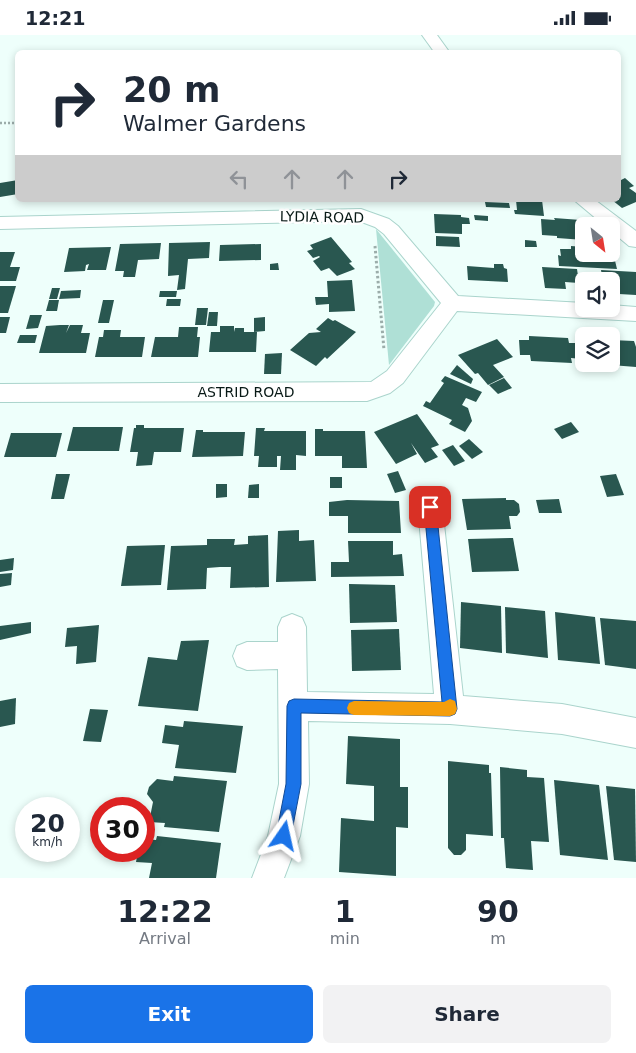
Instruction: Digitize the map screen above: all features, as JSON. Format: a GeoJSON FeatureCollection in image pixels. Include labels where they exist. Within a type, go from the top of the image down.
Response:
{"type":"FeatureCollection","features":[{"type":"Feature","properties":{"kind":"street"},"geometry":{"type":"LineString","coordinates":[[429,35],[441,50]]}},
{"type":"Feature","properties":{"kind":"street"},"geometry":{"type":"LineString","coordinates":[[586,202],[636,241]]}},
{"type":"Feature","properties":{"kind":"street","name":"LYDIA ROAD"},"geometry":{"type":"LineString","coordinates":[[0,223],[361,215],[373,218],[391,231],[452,303]]}},
{"type":"Feature","properties":{"kind":"street"},"geometry":{"type":"LineString","coordinates":[[387,385],[452,303],[636,314]]}},
{"type":"Feature","properties":{"kind":"street","name":"ASTRID ROAD"},"geometry":{"type":"LineString","coordinates":[[0,393],[367,392],[378,390],[387,385]]}},
{"type":"Feature","properties":{"kind":"street"},"geometry":{"type":"LineString","coordinates":[[430,507],[450,709]]}},
{"type":"Feature","properties":{"kind":"street"},"geometry":{"type":"LineString","coordinates":[[247,656],[292,641],[294,784],[284,836],[268,878]]}},
{"type":"Feature","properties":{"kind":"street"},"geometry":{"type":"LineString","coordinates":[[294,706],[450,709],[562,719],[636,733]]}},
{"type":"Feature","properties":{"kind":"path"},"geometry":{"type":"LineString","coordinates":[[0,123],[15,123]]}},
{"type":"Feature","properties":{"kind":"path"},"geometry":{"type":"LineString","coordinates":[[373,218],[387,385]]}},
{"type":"Feature","properties":{"kind":"green space"},"geometry":{"type":"Polygon","coordinates":[[[376,229],[435,302],[434,306],[389,365],[376,229]]]}},
{"type":"Feature","properties":{"kind":"building"},"geometry":{"type":"Polygon","coordinates":[[[625,178],[634,186],[629,188],[636,193],[636,202],[622,208],[614,202],[621,202],[621,180],[625,178]]]}},
{"type":"Feature","properties":{"kind":"building"},"geometry":{"type":"Polygon","coordinates":[[[15,180],[15,194],[0,197],[0,183],[15,180]]]}},
{"type":"Feature","properties":{"kind":"building"},"geometry":{"type":"Polygon","coordinates":[[[485,202],[509,203],[510,208],[486,207],[485,202]]]}},
{"type":"Feature","properties":{"kind":"building"},"geometry":{"type":"Polygon","coordinates":[[[516,202],[542,202],[544,216],[515,214],[514,210],[517,210],[516,202]]]}},
{"type":"Feature","properties":{"kind":"building"},"geometry":{"type":"Polygon","coordinates":[[[434,214],[461,215],[461,217],[469,218],[470,224],[462,224],[462,234],[435,233],[434,214]]]}},
{"type":"Feature","properties":{"kind":"building"},"geometry":{"type":"Polygon","coordinates":[[[474,215],[488,216],[488,221],[475,220],[474,215]]]}},
{"type":"Feature","properties":{"kind":"building"},"geometry":{"type":"Polygon","coordinates":[[[554,218],[575,220],[575,239],[542,235],[541,219],[555,220],[554,218]]]}},
{"type":"Feature","properties":{"kind":"building"},"geometry":{"type":"Polygon","coordinates":[[[436,236],[459,237],[460,247],[436,246],[436,236]]]}},
{"type":"Feature","properties":{"kind":"building"},"geometry":{"type":"Polygon","coordinates":[[[331,237],[352,262],[349,263],[355,269],[337,276],[329,268],[321,271],[313,261],[320,257],[313,258],[307,251],[313,249],[310,245],[331,237]]]}},
{"type":"Feature","properties":{"kind":"building"},"geometry":{"type":"Polygon","coordinates":[[[525,240],[536,241],[537,247],[525,247],[525,240]]]}},
{"type":"Feature","properties":{"kind":"building"},"geometry":{"type":"Polygon","coordinates":[[[210,242],[209,258],[188,259],[185,289],[177,290],[179,275],[168,276],[169,243],[210,242]]]}},
{"type":"Feature","properties":{"kind":"building"},"geometry":{"type":"Polygon","coordinates":[[[161,243],[159,259],[138,260],[135,277],[123,277],[124,271],[115,271],[120,244],[161,243]]]}},
{"type":"Feature","properties":{"kind":"building"},"geometry":{"type":"Polygon","coordinates":[[[261,244],[261,260],[219,261],[220,245],[261,244]]]}},
{"type":"Feature","properties":{"kind":"building"},"geometry":{"type":"Polygon","coordinates":[[[571,246],[575,246],[575,263],[616,263],[617,269],[559,266],[558,255],[561,256],[560,249],[571,249],[571,246]]]}},
{"type":"Feature","properties":{"kind":"building"},"geometry":{"type":"Polygon","coordinates":[[[111,247],[106,270],[87,270],[89,264],[86,265],[85,271],[64,272],[69,248],[111,247]]]}},
{"type":"Feature","properties":{"kind":"building"},"geometry":{"type":"Polygon","coordinates":[[[0,252],[15,252],[10,267],[20,267],[16,281],[0,281],[0,252]]]}},
{"type":"Feature","properties":{"kind":"building"},"geometry":{"type":"Polygon","coordinates":[[[278,263],[279,270],[270,270],[270,264],[278,263]]]}},
{"type":"Feature","properties":{"kind":"building"},"geometry":{"type":"Polygon","coordinates":[[[494,264],[503,264],[504,268],[507,269],[508,282],[468,280],[467,266],[494,268],[494,264]]]}},
{"type":"Feature","properties":{"kind":"building"},"geometry":{"type":"Polygon","coordinates":[[[542,267],[577,269],[577,272],[575,272],[575,283],[565,282],[566,289],[545,288],[542,267]]]}},
{"type":"Feature","properties":{"kind":"building"},"geometry":{"type":"Polygon","coordinates":[[[601,270],[636,272],[636,295],[620,294],[620,272],[601,272],[601,270]]]}},
{"type":"Feature","properties":{"kind":"building"},"geometry":{"type":"Polygon","coordinates":[[[352,280],[355,311],[329,312],[329,304],[316,305],[315,297],[328,297],[327,281],[352,280]]]}},
{"type":"Feature","properties":{"kind":"building"},"geometry":{"type":"Polygon","coordinates":[[[0,286],[16,286],[8,313],[0,313],[0,286]]]}},
{"type":"Feature","properties":{"kind":"building"},"geometry":{"type":"Polygon","coordinates":[[[52,288],[60,288],[57,299],[49,299],[52,288]]]}},
{"type":"Feature","properties":{"kind":"building"},"geometry":{"type":"Polygon","coordinates":[[[81,290],[80,298],[59,299],[61,291],[81,290]]]}},
{"type":"Feature","properties":{"kind":"building"},"geometry":{"type":"Polygon","coordinates":[[[160,291],[177,291],[176,297],[159,297],[160,291]]]}},
{"type":"Feature","properties":{"kind":"building"},"geometry":{"type":"Polygon","coordinates":[[[167,299],[181,299],[180,306],[166,306],[167,299]]]}},
{"type":"Feature","properties":{"kind":"building"},"geometry":{"type":"Polygon","coordinates":[[[49,300],[59,300],[57,311],[46,311],[49,300]]]}},
{"type":"Feature","properties":{"kind":"building"},"geometry":{"type":"Polygon","coordinates":[[[103,300],[114,300],[109,323],[98,323],[103,300]]]}},
{"type":"Feature","properties":{"kind":"building"},"geometry":{"type":"Polygon","coordinates":[[[197,308],[208,308],[206,325],[195,325],[197,308]]]}},
{"type":"Feature","properties":{"kind":"building"},"geometry":{"type":"Polygon","coordinates":[[[209,312],[218,312],[217,326],[207,326],[209,312]]]}},
{"type":"Feature","properties":{"kind":"building"},"geometry":{"type":"Polygon","coordinates":[[[30,315],[42,315],[38,328],[26,329],[30,315]]]}},
{"type":"Feature","properties":{"kind":"building"},"geometry":{"type":"Polygon","coordinates":[[[0,317],[10,317],[6,333],[0,333],[0,317]]]}},
{"type":"Feature","properties":{"kind":"building"},"geometry":{"type":"Polygon","coordinates":[[[265,317],[265,331],[254,332],[254,318],[265,317]]]}},
{"type":"Feature","properties":{"kind":"building"},"geometry":{"type":"Polygon","coordinates":[[[328,318],[356,332],[327,359],[325,357],[316,366],[290,350],[309,333],[321,332],[316,329],[328,318]]]}},
{"type":"Feature","properties":{"kind":"building"},"geometry":{"type":"Polygon","coordinates":[[[69,325],[66,333],[70,325],[83,325],[81,333],[90,333],[86,353],[39,353],[46,326],[69,325]]]}},
{"type":"Feature","properties":{"kind":"building"},"geometry":{"type":"Polygon","coordinates":[[[220,326],[234,326],[234,332],[235,328],[244,328],[244,332],[257,332],[256,352],[209,352],[211,332],[220,332],[220,326]]]}},
{"type":"Feature","properties":{"kind":"building"},"geometry":{"type":"Polygon","coordinates":[[[179,327],[198,327],[197,337],[200,337],[198,357],[151,357],[155,337],[178,337],[179,327]]]}},
{"type":"Feature","properties":{"kind":"building"},"geometry":{"type":"Polygon","coordinates":[[[104,330],[121,330],[120,337],[145,337],[142,357],[95,357],[99,337],[103,337],[104,330]]]}},
{"type":"Feature","properties":{"kind":"building"},"geometry":{"type":"Polygon","coordinates":[[[20,335],[37,335],[35,343],[17,343],[20,335]]]}},
{"type":"Feature","properties":{"kind":"building"},"geometry":{"type":"Polygon","coordinates":[[[529,336],[568,338],[569,343],[575,343],[575,358],[571,358],[572,363],[531,361],[530,355],[520,355],[519,340],[529,340],[529,336]]]}},
{"type":"Feature","properties":{"kind":"building"},"geometry":{"type":"Polygon","coordinates":[[[497,339],[513,357],[493,365],[504,377],[488,385],[458,355],[497,339]]]}},
{"type":"Feature","properties":{"kind":"building"},"geometry":{"type":"Polygon","coordinates":[[[620,340],[634,341],[636,347],[636,367],[620,366],[620,340]]]}},
{"type":"Feature","properties":{"kind":"building"},"geometry":{"type":"Polygon","coordinates":[[[282,353],[281,374],[264,374],[265,354],[282,353]]]}},
{"type":"Feature","properties":{"kind":"building"},"geometry":{"type":"Polygon","coordinates":[[[457,365],[473,379],[471,384],[450,374],[457,365]]]}},
{"type":"Feature","properties":{"kind":"building"},"geometry":{"type":"Polygon","coordinates":[[[445,376],[482,392],[476,402],[466,398],[462,405],[468,408],[472,421],[465,432],[449,424],[452,420],[423,406],[426,401],[430,403],[444,383],[441,381],[445,376]]]}},
{"type":"Feature","properties":{"kind":"building"},"geometry":{"type":"Polygon","coordinates":[[[504,378],[512,388],[498,394],[489,385],[504,378]]]}},
{"type":"Feature","properties":{"kind":"building"},"geometry":{"type":"Polygon","coordinates":[[[417,414],[439,445],[431,448],[438,457],[425,463],[411,443],[417,454],[396,464],[374,432],[417,414]]]}},
{"type":"Feature","properties":{"kind":"building"},"geometry":{"type":"Polygon","coordinates":[[[571,422],[579,432],[562,439],[554,429],[571,422]]]}},
{"type":"Feature","properties":{"kind":"building"},"geometry":{"type":"Polygon","coordinates":[[[136,425],[144,425],[144,428],[184,428],[181,452],[154,452],[152,465],[136,466],[138,452],[130,452],[136,425]]]}},
{"type":"Feature","properties":{"kind":"building"},"geometry":{"type":"Polygon","coordinates":[[[73,427],[123,427],[119,451],[67,451],[73,427]]]}},
{"type":"Feature","properties":{"kind":"building"},"geometry":{"type":"Polygon","coordinates":[[[256,428],[265,428],[264,431],[306,431],[306,456],[296,455],[296,470],[280,470],[281,456],[277,456],[277,467],[258,467],[259,456],[254,456],[256,428]]]}},
{"type":"Feature","properties":{"kind":"building"},"geometry":{"type":"Polygon","coordinates":[[[315,429],[323,429],[323,431],[365,431],[367,468],[342,468],[342,456],[315,456],[315,429]]]}},
{"type":"Feature","properties":{"kind":"building"},"geometry":{"type":"Polygon","coordinates":[[[196,430],[203,430],[203,432],[245,432],[243,456],[192,457],[196,430]]]}},
{"type":"Feature","properties":{"kind":"building"},"geometry":{"type":"Polygon","coordinates":[[[11,433],[62,433],[56,457],[4,457],[11,433]]]}},
{"type":"Feature","properties":{"kind":"building"},"geometry":{"type":"Polygon","coordinates":[[[469,439],[483,452],[472,459],[459,446],[469,439]]]}},
{"type":"Feature","properties":{"kind":"building"},"geometry":{"type":"Polygon","coordinates":[[[453,445],[465,461],[454,466],[442,450],[453,445]]]}},
{"type":"Feature","properties":{"kind":"building"},"geometry":{"type":"Polygon","coordinates":[[[398,471],[406,490],[395,493],[387,474],[398,471]]]}},
{"type":"Feature","properties":{"kind":"building"},"geometry":{"type":"Polygon","coordinates":[[[56,474],[70,474],[64,499],[51,499],[56,474]]]}},
{"type":"Feature","properties":{"kind":"building"},"geometry":{"type":"Polygon","coordinates":[[[616,474],[624,495],[607,497],[600,476],[616,474]]]}},
{"type":"Feature","properties":{"kind":"building"},"geometry":{"type":"Polygon","coordinates":[[[330,477],[342,477],[342,488],[330,488],[330,477]]]}},
{"type":"Feature","properties":{"kind":"building"},"geometry":{"type":"Polygon","coordinates":[[[216,484],[227,484],[227,497],[216,498],[216,484]]]}},
{"type":"Feature","properties":{"kind":"building"},"geometry":{"type":"Polygon","coordinates":[[[259,484],[259,498],[248,498],[249,485],[259,484]]]}},
{"type":"Feature","properties":{"kind":"building"},"geometry":{"type":"Polygon","coordinates":[[[506,498],[506,500],[514,500],[519,504],[520,512],[517,516],[509,516],[511,529],[467,530],[462,499],[506,498]]]}},
{"type":"Feature","properties":{"kind":"building"},"geometry":{"type":"Polygon","coordinates":[[[559,499],[562,513],[539,513],[536,500],[559,499]]]}},
{"type":"Feature","properties":{"kind":"building"},"geometry":{"type":"Polygon","coordinates":[[[347,500],[399,501],[401,533],[348,533],[348,516],[329,516],[329,502],[347,500]]]}},
{"type":"Feature","properties":{"kind":"building"},"geometry":{"type":"Polygon","coordinates":[[[299,530],[299,541],[314,540],[316,581],[276,582],[278,531],[299,530]]]}},
{"type":"Feature","properties":{"kind":"building"},"geometry":{"type":"Polygon","coordinates":[[[268,535],[269,587],[230,588],[231,567],[220,567],[207,568],[206,589],[167,590],[171,546],[207,545],[207,539],[235,539],[234,545],[248,544],[248,536],[268,535]]]}},
{"type":"Feature","properties":{"kind":"building"},"geometry":{"type":"Polygon","coordinates":[[[513,538],[519,571],[472,572],[468,539],[513,538]]]}},
{"type":"Feature","properties":{"kind":"building"},"geometry":{"type":"Polygon","coordinates":[[[348,541],[393,541],[393,555],[402,554],[404,576],[331,577],[331,562],[349,562],[348,541]]]}},
{"type":"Feature","properties":{"kind":"building"},"geometry":{"type":"Polygon","coordinates":[[[165,545],[161,585],[121,586],[127,546],[165,545]]]}},
{"type":"Feature","properties":{"kind":"building"},"geometry":{"type":"Polygon","coordinates":[[[14,558],[13,570],[0,572],[0,560],[14,558]]]}},
{"type":"Feature","properties":{"kind":"building"},"geometry":{"type":"Polygon","coordinates":[[[12,573],[11,585],[0,587],[0,574],[12,573]]]}},
{"type":"Feature","properties":{"kind":"building"},"geometry":{"type":"Polygon","coordinates":[[[349,584],[395,585],[397,622],[350,623],[349,584]]]}},
{"type":"Feature","properties":{"kind":"building"},"geometry":{"type":"Polygon","coordinates":[[[461,602],[501,606],[502,653],[460,648],[461,602]]]}},
{"type":"Feature","properties":{"kind":"building"},"geometry":{"type":"Polygon","coordinates":[[[505,607],[545,611],[548,658],[506,653],[505,607]]]}},
{"type":"Feature","properties":{"kind":"building"},"geometry":{"type":"Polygon","coordinates":[[[555,612],[595,617],[600,664],[558,660],[555,612]]]}},
{"type":"Feature","properties":{"kind":"building"},"geometry":{"type":"Polygon","coordinates":[[[600,618],[636,621],[636,669],[605,665],[600,618]]]}},
{"type":"Feature","properties":{"kind":"building"},"geometry":{"type":"Polygon","coordinates":[[[31,622],[31,633],[0,640],[0,626],[31,622]]]}},
{"type":"Feature","properties":{"kind":"building"},"geometry":{"type":"Polygon","coordinates":[[[99,625],[96,662],[76,664],[77,646],[65,647],[67,628],[99,625]]]}},
{"type":"Feature","properties":{"kind":"building"},"geometry":{"type":"Polygon","coordinates":[[[399,629],[401,670],[352,671],[351,630],[399,629]]]}},
{"type":"Feature","properties":{"kind":"building"},"geometry":{"type":"Polygon","coordinates":[[[209,640],[198,711],[138,706],[148,657],[177,660],[181,641],[209,640]]]}},
{"type":"Feature","properties":{"kind":"building"},"geometry":{"type":"Polygon","coordinates":[[[16,698],[15,724],[0,727],[0,701],[16,698]]]}},
{"type":"Feature","properties":{"kind":"building"},"geometry":{"type":"Polygon","coordinates":[[[90,709],[108,710],[101,742],[83,741],[90,709]]]}},
{"type":"Feature","properties":{"kind":"building"},"geometry":{"type":"Polygon","coordinates":[[[184,721],[243,726],[236,773],[175,768],[179,745],[162,743],[165,725],[183,727],[184,721]]]}},
{"type":"Feature","properties":{"kind":"building"},"geometry":{"type":"Polygon","coordinates":[[[348,736],[400,739],[400,787],[408,787],[408,828],[396,827],[396,876],[339,872],[341,818],[374,821],[374,786],[346,784],[348,736]]]}},
{"type":"Feature","properties":{"kind":"building"},"geometry":{"type":"Polygon","coordinates":[[[448,761],[489,765],[489,773],[491,773],[493,836],[466,834],[466,850],[461,855],[454,855],[448,848],[448,761]]]}},
{"type":"Feature","properties":{"kind":"building"},"geometry":{"type":"Polygon","coordinates":[[[500,767],[527,770],[527,777],[544,778],[549,842],[531,841],[533,870],[506,868],[504,838],[501,838],[500,767]]]}},
{"type":"Feature","properties":{"kind":"building"},"geometry":{"type":"Polygon","coordinates":[[[174,776],[227,781],[219,832],[164,827],[165,823],[155,822],[155,797],[149,797],[147,794],[149,787],[157,779],[173,781],[174,776]]]}},
{"type":"Feature","properties":{"kind":"building"},"geometry":{"type":"Polygon","coordinates":[[[554,780],[599,785],[608,860],[560,855],[554,780]]]}},
{"type":"Feature","properties":{"kind":"building"},"geometry":{"type":"Polygon","coordinates":[[[606,786],[635,789],[636,862],[614,860],[606,786]]]}},
{"type":"Feature","properties":{"kind":"building"},"geometry":{"type":"Polygon","coordinates":[[[157,836],[221,843],[216,878],[149,878],[152,863],[136,862],[155,862],[157,836]]]}},
{"type":"Feature","properties":{"kind":"slow traffic"},"geometry":{"type":"LineString","coordinates":[[354,708],[450,709],[450,706]]}},
{"type":"Feature","properties":{"kind":"route"},"geometry":{"type":"LineString","coordinates":[[284,836],[294,784],[294,706],[450,709],[430,507]]}}]}
